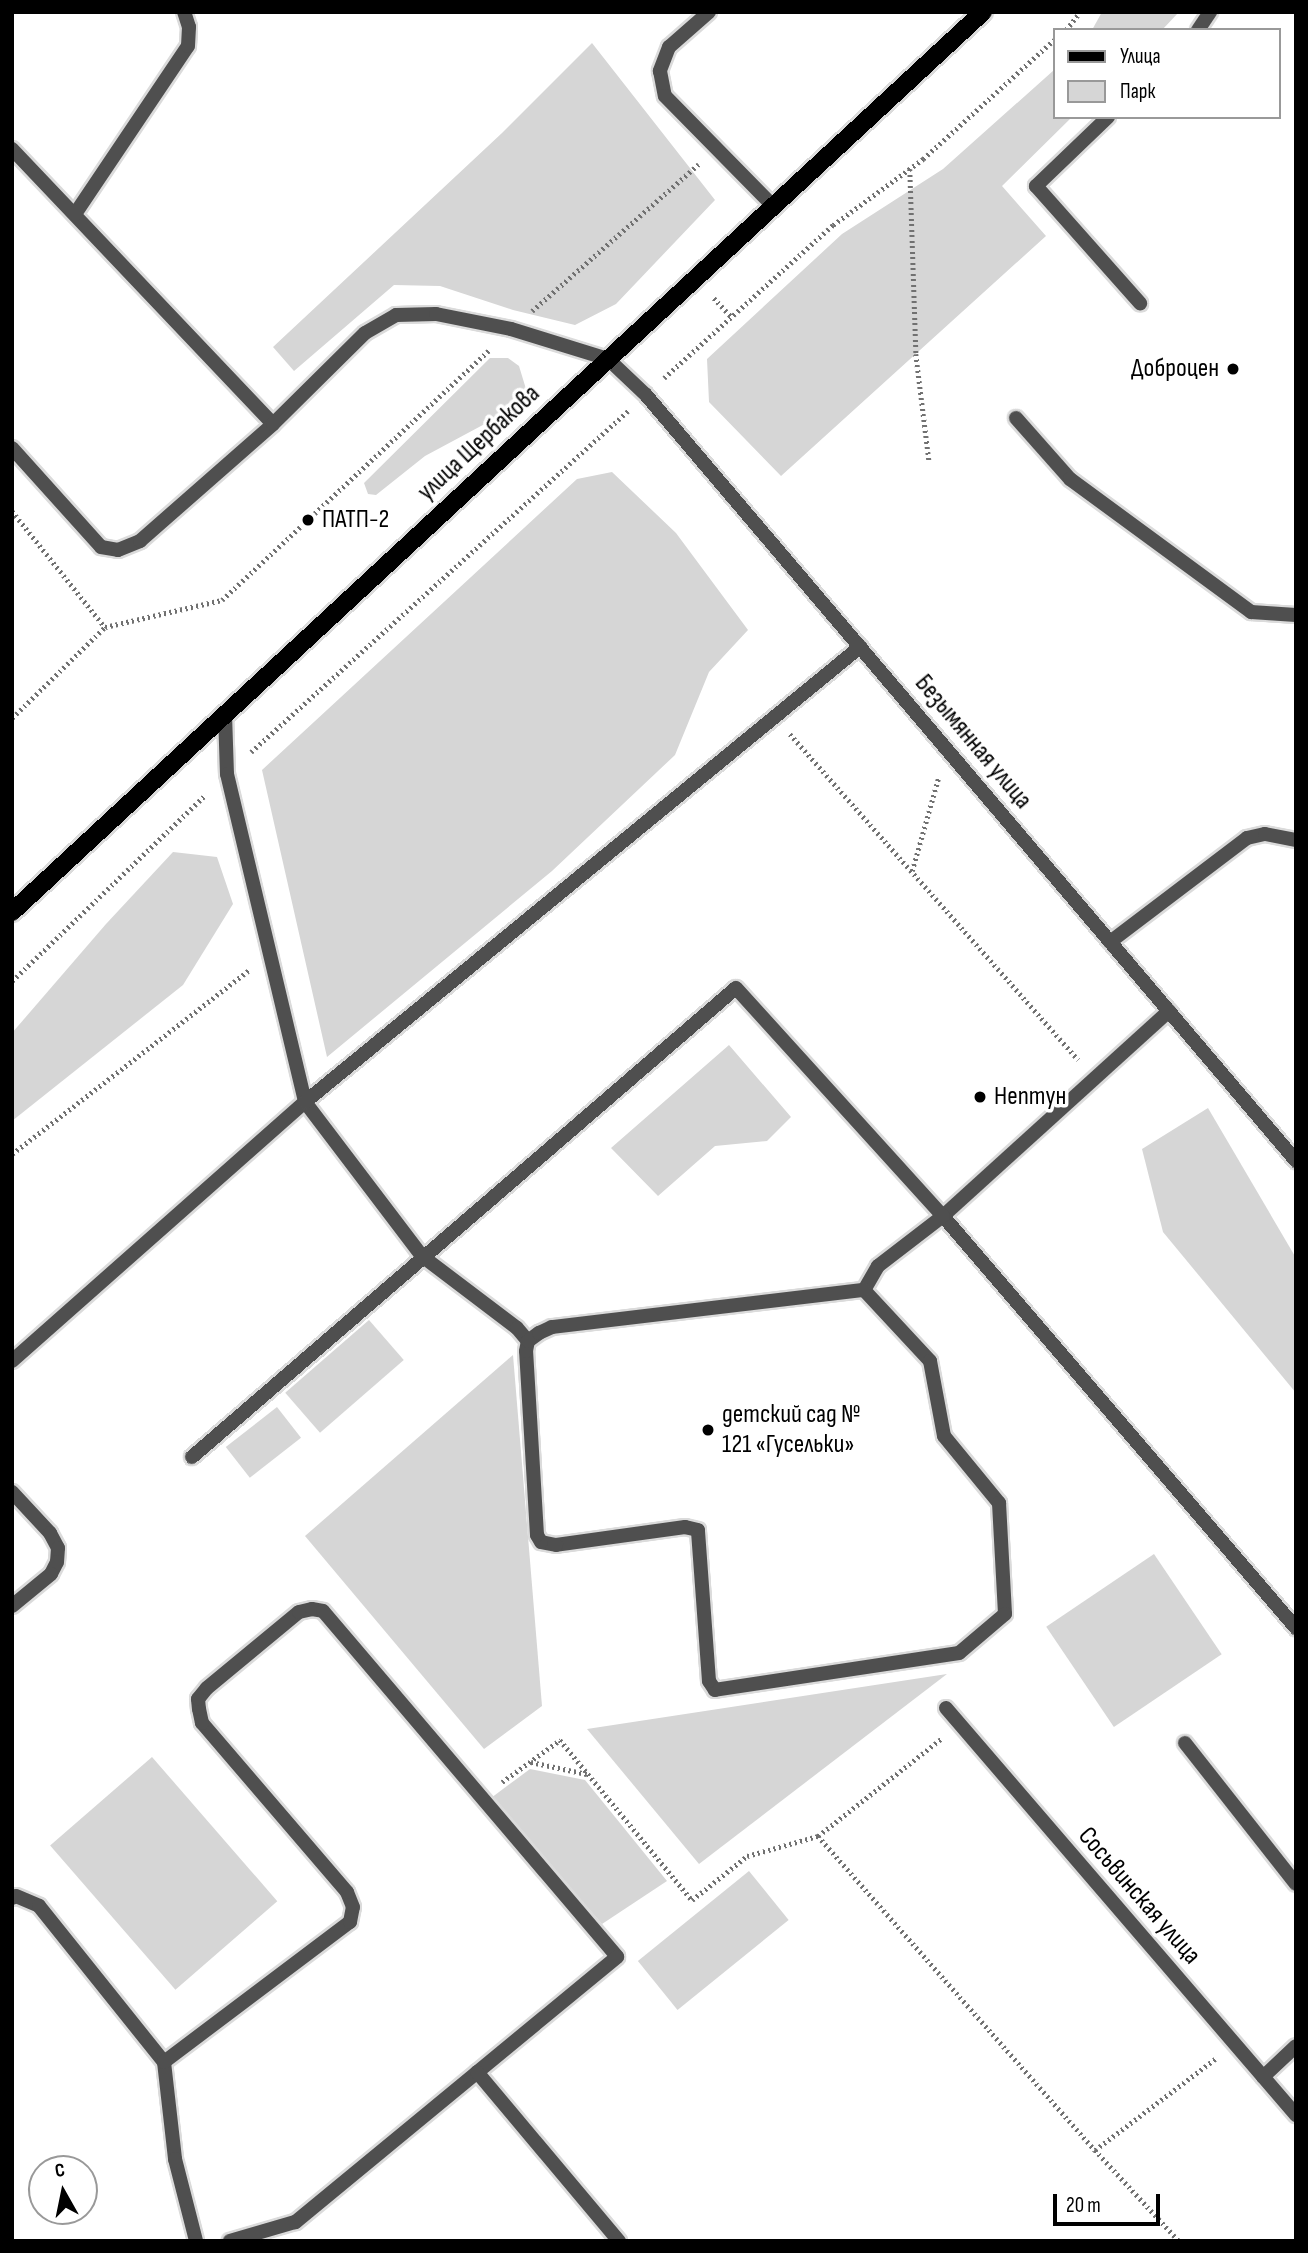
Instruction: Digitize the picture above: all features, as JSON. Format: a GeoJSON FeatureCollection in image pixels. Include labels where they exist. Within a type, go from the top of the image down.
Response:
{"type":"FeatureCollection","features":[{"type":"Feature","properties":{"kind":"main road","name":"улица Щербакова"},"geometry":{"type":"LineString","coordinates":[[12,912],[983,12]]}},
{"type":"Feature","properties":{"kind":"street"},"geometry":{"type":"LineString","coordinates":[[75,214],[188,46],[189,27],[184,12]]}},
{"type":"Feature","properties":{"kind":"street"},"geometry":{"type":"LineString","coordinates":[[709,12],[669,47],[660,71],[665,96],[773,206]]}},
{"type":"Feature","properties":{"kind":"street"},"geometry":{"type":"LineString","coordinates":[[1199,28],[1210,12]]}},
{"type":"Feature","properties":{"kind":"street"},"geometry":{"type":"LineString","coordinates":[[1106,119],[1036,186],[1140,303]]}},
{"type":"Feature","properties":{"kind":"street"},"geometry":{"type":"LineString","coordinates":[[12,149],[273,424]]}},
{"type":"Feature","properties":{"kind":"street"},"geometry":{"type":"LineString","coordinates":[[12,448],[101,547],[118,550],[140,541],[273,424],[365,333],[396,315],[436,314],[512,329],[608,359]]}},
{"type":"Feature","properties":{"kind":"street","name":"Безымянная улица"},"geometry":{"type":"LineString","coordinates":[[608,359],[646,395],[1296,1161]]}},
{"type":"Feature","properties":{"kind":"street"},"geometry":{"type":"LineString","coordinates":[[1016,418],[1070,479],[1251,612],[1296,615]]}},
{"type":"Feature","properties":{"kind":"street"},"geometry":{"type":"LineString","coordinates":[[12,1360],[305,1102],[860,647]]}},
{"type":"Feature","properties":{"kind":"street"},"geometry":{"type":"LineString","coordinates":[[225,713],[227,774],[305,1102],[422,1256],[517,1328],[528,1341]]}},
{"type":"Feature","properties":{"kind":"street"},"geometry":{"type":"LineString","coordinates":[[1110,942],[1247,838],[1265,834],[1296,840]]}},
{"type":"Feature","properties":{"kind":"street"},"geometry":{"type":"LineString","coordinates":[[192,1457],[736,988],[943,1216],[1296,1628]]}},
{"type":"Feature","properties":{"kind":"street"},"geometry":{"type":"LineString","coordinates":[[864,1290],[878,1266],[943,1216],[1169,1011]]}},
{"type":"Feature","properties":{"kind":"street"},"geometry":{"type":"LineString","coordinates":[[864,1290],[930,1361],[944,1436],[999,1503],[1005,1614],[959,1653],[715,1690],[709,1681],[698,1530],[685,1527],[556,1545],[541,1542],[537,1535],[526,1351],[528,1341],[552,1327],[864,1290]]}},
{"type":"Feature","properties":{"kind":"street"},"geometry":{"type":"LineString","coordinates":[[12,1492],[50,1533],[58,1548],[57,1562],[51,1574],[12,1606]]}},
{"type":"Feature","properties":{"kind":"street"},"geometry":{"type":"LineString","coordinates":[[164,2062],[350,1922],[353,1907],[347,1892],[202,1723],[198,1699],[299,1612],[312,1609],[323,1612],[617,1957],[295,2222],[230,2241]]}},
{"type":"Feature","properties":{"kind":"street","name":"Сосьвинская улица"},"geometry":{"type":"LineString","coordinates":[[946,1708],[1296,2115]]}},
{"type":"Feature","properties":{"kind":"street"},"geometry":{"type":"LineString","coordinates":[[1185,1743],[1296,1884]]}},
{"type":"Feature","properties":{"kind":"street"},"geometry":{"type":"LineString","coordinates":[[12,1898],[16,1896],[39,1906],[164,2062],[176,2159],[196,2241]]}},
{"type":"Feature","properties":{"kind":"street"},"geometry":{"type":"LineString","coordinates":[[1262,2077],[1296,2046]]}},
{"type":"Feature","properties":{"kind":"street"},"geometry":{"type":"LineString","coordinates":[[477,2072],[619,2241]]}},
{"type":"Feature","properties":{"kind":"path"},"geometry":{"type":"LineString","coordinates":[[1068,28],[1080,12]]}},
{"type":"Feature","properties":{"kind":"path"},"geometry":{"type":"LineString","coordinates":[[12,981],[227,774],[731,316],[833,225],[910,168],[1052,42]]}},
{"type":"Feature","properties":{"kind":"path"},"geometry":{"type":"LineString","coordinates":[[12,718],[105,627],[222,600],[512,329],[707,157]]}},
{"type":"Feature","properties":{"kind":"path"},"geometry":{"type":"LineString","coordinates":[[910,168],[916,354],[929,460]]}},
{"type":"Feature","properties":{"kind":"path"},"geometry":{"type":"LineString","coordinates":[[696,278],[731,316]]}},
{"type":"Feature","properties":{"kind":"path"},"geometry":{"type":"LineString","coordinates":[[12,511],[105,627]]}},
{"type":"Feature","properties":{"kind":"path"},"geometry":{"type":"LineString","coordinates":[[776,717],[1094,1079]]}},
{"type":"Feature","properties":{"kind":"path"},"geometry":{"type":"LineString","coordinates":[[911,872],[946,749]]}},
{"type":"Feature","properties":{"kind":"path"},"geometry":{"type":"LineString","coordinates":[[12,1154],[103,1086],[220,990],[270,955]]}},
{"type":"Feature","properties":{"kind":"path"},"geometry":{"type":"LineString","coordinates":[[482,1797],[560,1740],[692,1899],[747,1856],[818,1836],[960,1724]]}},
{"type":"Feature","properties":{"kind":"path"},"geometry":{"type":"LineString","coordinates":[[531,1762],[587,1774]]}},
{"type":"Feature","properties":{"kind":"path"},"geometry":{"type":"LineString","coordinates":[[818,1836],[1179,2241]]}},
{"type":"Feature","properties":{"kind":"path"},"geometry":{"type":"LineString","coordinates":[[1096,2150],[1235,2044]]}},
{"type":"Feature","properties":{"kind":"green space"},"geometry":{"type":"Polygon","coordinates":[[[1102,12],[1179,12],[1164,28],[1093,28],[1102,12]]]}},
{"type":"Feature","properties":{"kind":"green space"},"geometry":{"type":"Polygon","coordinates":[[[592,43],[715,200],[616,304],[575,325],[513,310],[440,286],[394,285],[294,371],[273,347],[502,133],[592,43]]]}},
{"type":"Feature","properties":{"kind":"green space"},"geometry":{"type":"Polygon","coordinates":[[[1052,72],[1052,119],[1070,119],[1002,186],[1046,236],[781,476],[709,402],[707,359],[842,234],[943,169],[1052,72]]]}},
{"type":"Feature","properties":{"kind":"green space"},"geometry":{"type":"Polygon","coordinates":[[[490,358],[508,358],[519,366],[526,389],[494,419],[425,456],[376,495],[368,494],[364,483],[490,358]]]}},
{"type":"Feature","properties":{"kind":"green space"},"geometry":{"type":"Polygon","coordinates":[[[612,472],[676,533],[748,630],[709,672],[675,755],[552,871],[327,1057],[262,770],[577,479],[612,472]]]}},
{"type":"Feature","properties":{"kind":"green space"},"geometry":{"type":"Polygon","coordinates":[[[173,852],[217,857],[233,904],[183,985],[12,1121],[12,1033],[106,924],[173,852]]]}},
{"type":"Feature","properties":{"kind":"green space"},"geometry":{"type":"Polygon","coordinates":[[[729,1045],[791,1117],[767,1141],[715,1146],[658,1196],[611,1148],[729,1045]]]}},
{"type":"Feature","properties":{"kind":"green space"},"geometry":{"type":"Polygon","coordinates":[[[1208,1108],[1296,1258],[1296,1393],[1163,1232],[1142,1149],[1208,1108]]]}},
{"type":"Feature","properties":{"kind":"green space"},"geometry":{"type":"Polygon","coordinates":[[[369,1320],[404,1360],[320,1433],[285,1393],[369,1320]]]}},
{"type":"Feature","properties":{"kind":"green space"},"geometry":{"type":"Polygon","coordinates":[[[513,1355],[542,1706],[484,1749],[305,1536],[513,1355]]]}},
{"type":"Feature","properties":{"kind":"green space"},"geometry":{"type":"Polygon","coordinates":[[[277,1407],[301,1438],[250,1478],[226,1447],[277,1407]]]}},
{"type":"Feature","properties":{"kind":"green space"},"geometry":{"type":"Polygon","coordinates":[[[1154,1554],[1222,1654],[1114,1727],[1046,1627],[1154,1554]]]}},
{"type":"Feature","properties":{"kind":"green space"},"geometry":{"type":"Polygon","coordinates":[[[947,1674],[699,1864],[587,1729],[947,1674]]]}},
{"type":"Feature","properties":{"kind":"green space"},"geometry":{"type":"Polygon","coordinates":[[[152,1757],[277,1901],[175,1990],[50,1846],[152,1757]]]}},
{"type":"Feature","properties":{"kind":"green space"},"geometry":{"type":"Polygon","coordinates":[[[530,1769],[585,1780],[667,1881],[602,1924],[491,1798],[530,1769]]]}},
{"type":"Feature","properties":{"kind":"green space"},"geometry":{"type":"Polygon","coordinates":[[[749,1871],[789,1920],[678,2010],[638,1961],[749,1871]]]}},
{"type":"Feature","properties":{"kind":"place","name":"Доброцен"},"geometry":{"type":"Point","coordinates":[1233,369]}},
{"type":"Feature","properties":{"kind":"place","name":"ПАТП-2"},"geometry":{"type":"Point","coordinates":[308,520]}},
{"type":"Feature","properties":{"kind":"place","name":"Нептун"},"geometry":{"type":"Point","coordinates":[980,1097]}},
{"type":"Feature","properties":{"kind":"place","name":"детский сад № 121 «Гусельки»"},"geometry":{"type":"Point","coordinates":[708,1430]}}]}
